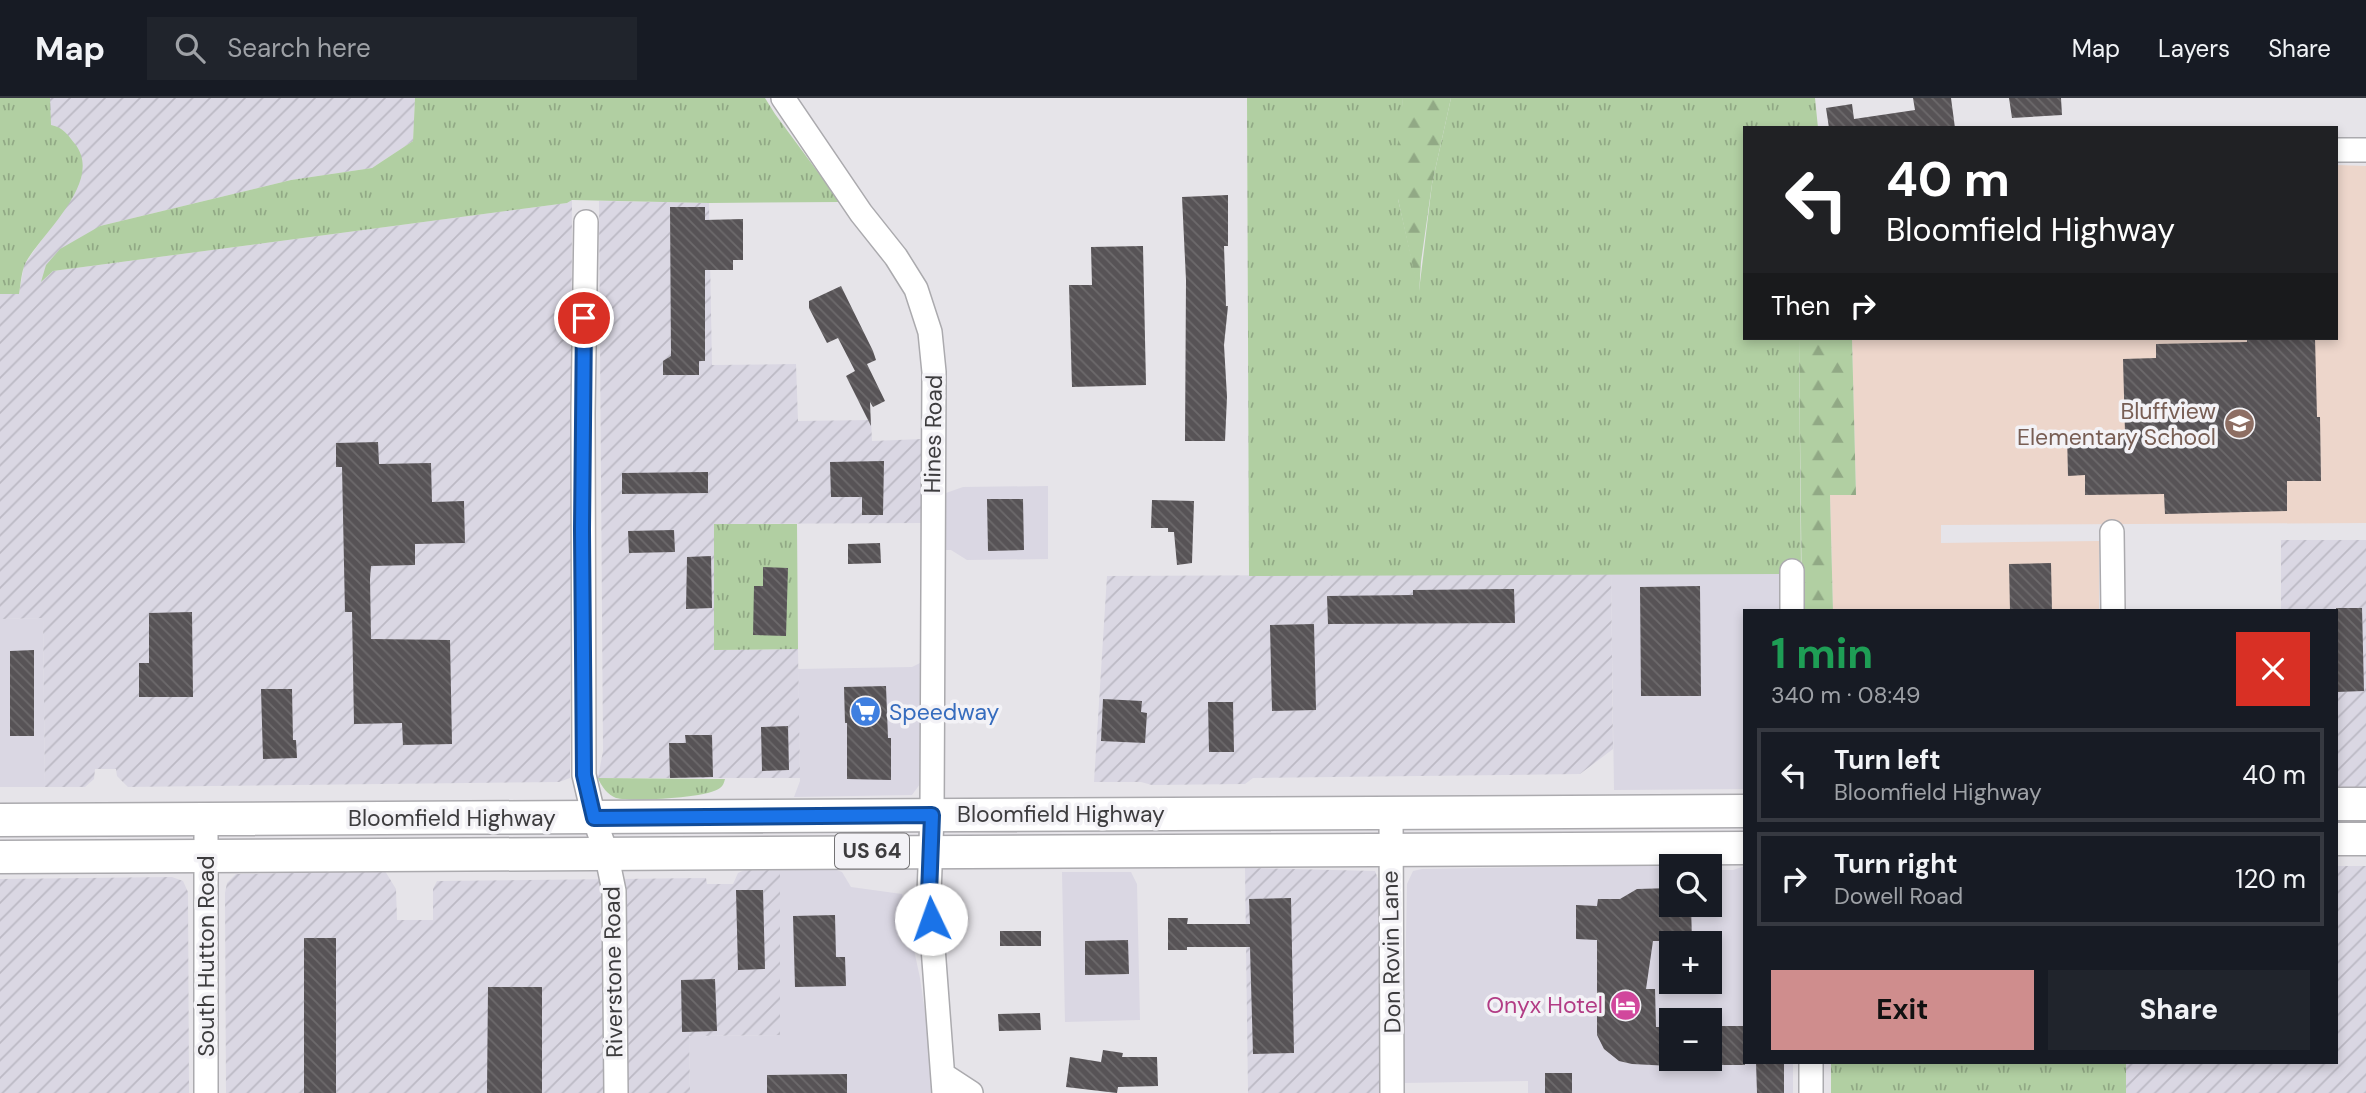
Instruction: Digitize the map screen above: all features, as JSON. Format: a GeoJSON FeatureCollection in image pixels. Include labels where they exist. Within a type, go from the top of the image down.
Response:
{"type":"FeatureCollection","features":[{"type":"Feature","properties":{"kind":"highway"},"geometry":{"type":"LineString","coordinates":[[2338,804],[2366,804]]}},
{"type":"Feature","properties":{"kind":"highway","name":"Bloomfield Highway"},"geometry":{"type":"LineString","coordinates":[[0,820],[1743,811]]}},
{"type":"Feature","properties":{"kind":"highway"},"geometry":{"type":"LineString","coordinates":[[2338,839],[2366,839]]}},
{"type":"Feature","properties":{"kind":"highway","name":"Bloomfield Highway"},"geometry":{"type":"LineString","coordinates":[[0,857],[930,850],[1743,848]]}},
{"type":"Feature","properties":{"kind":"street","name":"Hines Road"},"geometry":{"type":"LineString","coordinates":[[783,98],[861,213],[905,270],[916,289],[930,332],[934,372],[932,815]]}},
{"type":"Feature","properties":{"kind":"street"},"geometry":{"type":"LineString","coordinates":[[2338,150],[2366,150]]}},
{"type":"Feature","properties":{"kind":"street","name":"Riverstone Road"},"geometry":{"type":"LineString","coordinates":[[586,222],[583,451],[584,775],[614,891],[615,1093]]}},
{"type":"Feature","properties":{"kind":"street"},"geometry":{"type":"LineString","coordinates":[[2112,533],[2113,609]]}},
{"type":"Feature","properties":{"kind":"street"},"geometry":{"type":"LineString","coordinates":[[1792,570],[1792,609]]}},
{"type":"Feature","properties":{"kind":"street","name":"Don Rovin Lane"},"geometry":{"type":"LineString","coordinates":[[1391,811],[1392,1093]]}},
{"type":"Feature","properties":{"kind":"street"},"geometry":{"type":"LineString","coordinates":[[932,815],[929,894],[944,1085],[971,1093]]}},
{"type":"Feature","properties":{"kind":"street","name":"South Hutton Road"},"geometry":{"type":"LineString","coordinates":[[206,820],[206,1093]]}},
{"type":"Feature","properties":{"kind":"street"},"geometry":{"type":"LineString","coordinates":[[1811,1064],[1811,1093]]}},
{"type":"Feature","properties":{"kind":"shaded area"},"geometry":{"type":"Polygon","coordinates":[[[50,98],[415,98],[413,141],[372,168],[291,180],[100,226],[42,281],[53,271],[567,203],[572,200],[570,778],[559,782],[128,787],[117,776],[116,769],[95,769],[94,779],[85,787],[45,787],[43,618],[0,619],[0,294],[19,294],[24,265],[46,234],[50,98]]]}},
{"type":"Feature","properties":{"kind":"shaded area"},"geometry":{"type":"Polygon","coordinates":[[[2338,165],[2366,166],[2366,523],[1941,525],[1941,543],[2099,541],[2099,609],[1833,609],[1830,495],[1856,494],[1852,340],[2338,340],[2338,165]]]}},
{"type":"Feature","properties":{"kind":"shaded area"},"geometry":{"type":"Polygon","coordinates":[[[599,201],[709,203],[712,365],[796,364],[798,421],[871,420],[872,441],[923,439],[922,523],[714,524],[714,650],[798,649],[800,778],[598,778],[603,751],[599,201]]]}},
{"type":"Feature","properties":{"kind":"shaded area"},"geometry":{"type":"Polygon","coordinates":[[[1048,486],[1048,559],[967,560],[951,550],[943,550],[943,494],[963,487],[1048,486]]]}},
{"type":"Feature","properties":{"kind":"shaded area"},"geometry":{"type":"Polygon","coordinates":[[[2281,540],[2366,540],[2366,789],[2338,789],[2338,609],[2281,609],[2281,540]]]}},
{"type":"Feature","properties":{"kind":"shaded area"},"geometry":{"type":"Polygon","coordinates":[[[1611,574],[1781,574],[1782,609],[1743,609],[1743,789],[1614,790],[1611,574]]]}},
{"type":"Feature","properties":{"kind":"shaded area"},"geometry":{"type":"Polygon","coordinates":[[[1611,574],[1613,749],[1580,774],[1253,778],[1245,784],[1152,785],[1141,782],[1094,782],[1107,576],[1611,574]]]}},
{"type":"Feature","properties":{"kind":"shaded area"},"geometry":{"type":"Polygon","coordinates":[[[43,618],[45,787],[0,787],[0,619],[43,618]]]}},
{"type":"Feature","properties":{"kind":"shaded area"},"geometry":{"type":"Polygon","coordinates":[[[920,663],[920,784],[912,795],[794,797],[800,781],[798,669],[912,667],[920,663]]]}},
{"type":"Feature","properties":{"kind":"shaded area"},"geometry":{"type":"Polygon","coordinates":[[[1659,865],[1659,917],[1722,917],[1722,870],[1743,867],[1743,1064],[1793,1064],[1793,1093],[1528,1093],[1528,1081],[1403,1083],[1407,884],[1413,871],[1422,869],[1659,865]]]}},
{"type":"Feature","properties":{"kind":"shaded area"},"geometry":{"type":"Polygon","coordinates":[[[2338,866],[2366,866],[2366,1093],[2126,1093],[2126,1064],[2338,1064],[2338,866]]]}},
{"type":"Feature","properties":{"kind":"shaded area"},"geometry":{"type":"Polygon","coordinates":[[[1245,868],[1375,871],[1380,884],[1381,1093],[1248,1093],[1245,868]]]}},
{"type":"Feature","properties":{"kind":"shaded area"},"geometry":{"type":"Polygon","coordinates":[[[747,869],[780,869],[780,1035],[689,1036],[690,1093],[226,1093],[225,893],[227,883],[236,874],[385,871],[396,889],[397,920],[433,920],[433,889],[437,881],[706,878],[707,884],[733,884],[738,873],[747,869]]]}},
{"type":"Feature","properties":{"kind":"shaded area"},"geometry":{"type":"Polygon","coordinates":[[[780,869],[834,869],[842,872],[851,887],[902,894],[920,978],[934,1073],[933,1093],[690,1093],[689,1036],[780,1035],[780,869]]]}},
{"type":"Feature","properties":{"kind":"shaded area"},"geometry":{"type":"Polygon","coordinates":[[[1062,872],[1131,872],[1137,884],[1140,1020],[1065,1022],[1062,872]]]}},
{"type":"Feature","properties":{"kind":"shaded area"},"geometry":{"type":"Polygon","coordinates":[[[172,877],[183,881],[188,892],[189,1093],[0,1093],[0,879],[172,877]]]}},
{"type":"Feature","properties":{"kind":"green space"},"geometry":{"type":"Polygon","coordinates":[[[0,98],[50,98],[51,125],[67,134],[82,158],[82,174],[77,190],[26,262],[19,294],[0,294],[0,98]]]}},
{"type":"Feature","properties":{"kind":"green space"},"geometry":{"type":"Polygon","coordinates":[[[415,98],[765,98],[840,202],[572,200],[567,203],[53,271],[41,282],[46,265],[60,249],[100,226],[291,180],[372,168],[413,141],[415,98]]]}},
{"type":"Feature","properties":{"kind":"green space"},"geometry":{"type":"Polygon","coordinates":[[[1247,98],[1403,98],[1398,199],[1419,291],[1432,184],[1451,98],[1815,98],[1818,126],[1743,126],[1743,340],[1799,340],[1801,570],[1781,574],[1249,576],[1247,98]]]}},
{"type":"Feature","properties":{"kind":"green space"},"geometry":{"type":"Polygon","coordinates":[[[1403,98],[1451,98],[1432,184],[1419,295],[1398,199],[1396,160],[1403,98]]]}},
{"type":"Feature","properties":{"kind":"green space"},"geometry":{"type":"Polygon","coordinates":[[[1799,340],[1852,340],[1856,495],[1830,495],[1833,609],[1802,609],[1799,340]]]}},
{"type":"Feature","properties":{"kind":"green space"},"geometry":{"type":"Polygon","coordinates":[[[714,524],[797,524],[798,649],[714,650],[714,524]]]}},
{"type":"Feature","properties":{"kind":"green space"},"geometry":{"type":"Polygon","coordinates":[[[598,778],[725,779],[720,788],[701,794],[637,800],[613,797],[598,778]]]}},
{"type":"Feature","properties":{"kind":"green space"},"geometry":{"type":"Polygon","coordinates":[[[1831,1064],[2126,1064],[2126,1093],[1831,1093],[1831,1064]]]}},
{"type":"Feature","properties":{"kind":"building"},"geometry":{"type":"Polygon","coordinates":[[[1913,98],[1951,98],[1955,126],[1829,126],[1826,108],[1852,104],[1854,119],[1915,110],[1913,98]]]}},
{"type":"Feature","properties":{"kind":"building"},"geometry":{"type":"Polygon","coordinates":[[[2009,98],[2061,98],[2062,115],[2012,118],[2009,98]]]}},
{"type":"Feature","properties":{"kind":"building"},"geometry":{"type":"Polygon","coordinates":[[[1228,195],[1228,246],[1224,246],[1228,306],[1224,345],[1227,397],[1225,441],[1185,441],[1186,280],[1182,197],[1228,195]]]}},
{"type":"Feature","properties":{"kind":"building"},"geometry":{"type":"Polygon","coordinates":[[[670,207],[705,207],[705,220],[743,219],[743,260],[733,260],[733,270],[705,270],[705,361],[699,361],[699,375],[663,375],[663,361],[671,356],[670,207]]]}},
{"type":"Feature","properties":{"kind":"building"},"geometry":{"type":"Polygon","coordinates":[[[1143,246],[1146,385],[1072,387],[1069,285],[1092,285],[1091,247],[1143,246]]]}},
{"type":"Feature","properties":{"kind":"building"},"geometry":{"type":"Polygon","coordinates":[[[841,286],[873,351],[876,360],[867,364],[885,401],[873,407],[870,402],[871,426],[846,376],[855,371],[838,338],[827,343],[809,308],[809,301],[841,286]]]}},
{"type":"Feature","properties":{"kind":"building","name":"Bluffview Elementary School"},"geometry":{"type":"Polygon","coordinates":[[[2315,340],[2321,481],[2287,481],[2287,511],[2165,514],[2164,494],[2085,495],[2085,475],[2068,476],[2067,434],[2125,433],[2123,359],[2156,358],[2156,344],[2315,340]]]}},
{"type":"Feature","properties":{"kind":"building"},"geometry":{"type":"Polygon","coordinates":[[[378,442],[379,464],[431,463],[432,502],[464,501],[465,543],[415,544],[415,565],[371,566],[370,579],[371,639],[450,640],[452,744],[403,745],[402,723],[354,724],[352,612],[345,612],[342,467],[336,467],[336,443],[378,442]]]}},
{"type":"Feature","properties":{"kind":"building"},"geometry":{"type":"Polygon","coordinates":[[[884,461],[883,515],[862,515],[862,497],[831,497],[830,462],[884,461]]]}},
{"type":"Feature","properties":{"kind":"building"},"geometry":{"type":"Polygon","coordinates":[[[708,472],[708,493],[622,494],[622,473],[708,472]]]}},
{"type":"Feature","properties":{"kind":"building"},"geometry":{"type":"Polygon","coordinates":[[[987,499],[1023,499],[1024,550],[988,551],[987,499]]]}},
{"type":"Feature","properties":{"kind":"building"},"geometry":{"type":"Polygon","coordinates":[[[1152,500],[1194,501],[1192,563],[1177,565],[1174,532],[1168,532],[1168,528],[1151,528],[1152,500]]]}},
{"type":"Feature","properties":{"kind":"building"},"geometry":{"type":"Polygon","coordinates":[[[674,530],[675,552],[629,553],[628,531],[674,530]]]}},
{"type":"Feature","properties":{"kind":"building"},"geometry":{"type":"Polygon","coordinates":[[[880,543],[881,563],[848,564],[848,544],[880,543]]]}},
{"type":"Feature","properties":{"kind":"building"},"geometry":{"type":"Polygon","coordinates":[[[711,556],[712,608],[686,609],[687,557],[711,556]]]}},
{"type":"Feature","properties":{"kind":"building"},"geometry":{"type":"Polygon","coordinates":[[[2051,563],[2052,609],[2010,609],[2009,564],[2051,563]]]}},
{"type":"Feature","properties":{"kind":"building"},"geometry":{"type":"Polygon","coordinates":[[[763,567],[788,568],[786,636],[753,635],[754,586],[763,586],[763,567]]]}},
{"type":"Feature","properties":{"kind":"building"},"geometry":{"type":"Polygon","coordinates":[[[1700,586],[1701,696],[1641,696],[1640,587],[1700,586]]]}},
{"type":"Feature","properties":{"kind":"building"},"geometry":{"type":"Polygon","coordinates":[[[1514,589],[1515,623],[1328,624],[1327,596],[1413,595],[1413,590],[1514,589]]]}},
{"type":"Feature","properties":{"kind":"building"},"geometry":{"type":"Polygon","coordinates":[[[2362,608],[2364,691],[2338,692],[2336,609],[2362,608]]]}},
{"type":"Feature","properties":{"kind":"building"},"geometry":{"type":"Polygon","coordinates":[[[192,612],[193,697],[139,697],[139,663],[149,663],[149,613],[192,612]]]}},
{"type":"Feature","properties":{"kind":"building"},"geometry":{"type":"Polygon","coordinates":[[[1314,624],[1316,710],[1272,711],[1270,625],[1314,624]]]}},
{"type":"Feature","properties":{"kind":"building"},"geometry":{"type":"Polygon","coordinates":[[[34,650],[34,736],[10,736],[10,651],[34,650]]]}},
{"type":"Feature","properties":{"kind":"building"},"geometry":{"type":"Polygon","coordinates":[[[886,686],[888,738],[891,738],[891,780],[847,779],[844,687],[886,686]]]}},
{"type":"Feature","properties":{"kind":"building"},"geometry":{"type":"Polygon","coordinates":[[[261,689],[292,689],[293,740],[296,740],[297,758],[263,759],[261,689]]]}},
{"type":"Feature","properties":{"kind":"building"},"geometry":{"type":"Polygon","coordinates":[[[1103,699],[1142,701],[1141,712],[1147,713],[1145,743],[1101,741],[1103,699]]]}},
{"type":"Feature","properties":{"kind":"building"},"geometry":{"type":"Polygon","coordinates":[[[1208,702],[1233,702],[1234,752],[1209,752],[1208,702]]]}},
{"type":"Feature","properties":{"kind":"building"},"geometry":{"type":"Polygon","coordinates":[[[788,726],[789,770],[762,771],[761,727],[788,726]]]}},
{"type":"Feature","properties":{"kind":"building"},"geometry":{"type":"Polygon","coordinates":[[[685,735],[712,735],[713,777],[670,778],[669,743],[686,743],[685,735]]]}},
{"type":"Feature","properties":{"kind":"building","name":"Onyx Hotel"},"geometry":{"type":"Polygon","coordinates":[[[1659,888],[1659,917],[1691,917],[1692,931],[1659,931],[1659,941],[1653,941],[1646,989],[1655,989],[1659,1065],[1619,1061],[1604,1049],[1597,1035],[1597,940],[1576,939],[1576,905],[1597,906],[1598,899],[1620,899],[1637,889],[1659,888]]]}},
{"type":"Feature","properties":{"kind":"building"},"geometry":{"type":"Polygon","coordinates":[[[736,890],[763,890],[765,969],[738,970],[736,890]]]}},
{"type":"Feature","properties":{"kind":"building"},"geometry":{"type":"Polygon","coordinates":[[[1291,898],[1294,1053],[1253,1054],[1250,947],[1187,947],[1187,950],[1168,950],[1168,918],[1188,918],[1187,924],[1250,924],[1249,899],[1291,898]]]}},
{"type":"Feature","properties":{"kind":"building"},"geometry":{"type":"Polygon","coordinates":[[[835,915],[836,957],[845,957],[846,986],[795,987],[793,916],[835,915]]]}},
{"type":"Feature","properties":{"kind":"building"},"geometry":{"type":"Polygon","coordinates":[[[1000,931],[1041,931],[1041,946],[1000,946],[1000,931]]]}},
{"type":"Feature","properties":{"kind":"building"},"geometry":{"type":"Polygon","coordinates":[[[304,938],[336,938],[336,1093],[304,1093],[304,938]]]}},
{"type":"Feature","properties":{"kind":"building"},"geometry":{"type":"Polygon","coordinates":[[[1128,940],[1129,974],[1085,975],[1085,941],[1128,940]]]}},
{"type":"Feature","properties":{"kind":"building"},"geometry":{"type":"Polygon","coordinates":[[[715,979],[717,1031],[682,1032],[681,980],[715,979]]]}},
{"type":"Feature","properties":{"kind":"building"},"geometry":{"type":"Polygon","coordinates":[[[488,987],[542,987],[542,1093],[487,1093],[488,987]]]}},
{"type":"Feature","properties":{"kind":"building"},"geometry":{"type":"Polygon","coordinates":[[[1040,1013],[1041,1030],[999,1031],[998,1014],[1040,1013]]]}},
{"type":"Feature","properties":{"kind":"building"},"geometry":{"type":"Polygon","coordinates":[[[1722,1026],[1743,1026],[1745,1065],[1722,1065],[1722,1026]]]}},
{"type":"Feature","properties":{"kind":"building"},"geometry":{"type":"Polygon","coordinates":[[[1103,1050],[1123,1053],[1122,1057],[1157,1057],[1158,1086],[1118,1087],[1117,1093],[1066,1087],[1070,1057],[1101,1062],[1103,1050]]]}},
{"type":"Feature","properties":{"kind":"building"},"geometry":{"type":"Polygon","coordinates":[[[1756,1064],[1784,1064],[1784,1093],[1757,1093],[1756,1064]]]}},
{"type":"Feature","properties":{"kind":"building","name":"Onyx Hotel"},"geometry":{"type":"Polygon","coordinates":[[[1545,1073],[1572,1073],[1572,1093],[1545,1093],[1545,1073]]]}},
{"type":"Feature","properties":{"kind":"building"},"geometry":{"type":"Polygon","coordinates":[[[847,1074],[847,1093],[767,1093],[767,1075],[847,1074]]]}},
{"type":"Feature","properties":{"kind":"place","name":"Bluffview Elementary School"},"geometry":{"type":"Point","coordinates":[2239,424]}},
{"type":"Feature","properties":{"kind":"place","name":"Speedway"},"geometry":{"type":"Point","coordinates":[866,712]}},
{"type":"Feature","properties":{"kind":"place","name":"Onyx Hotel"},"geometry":{"type":"Point","coordinates":[1626,1005]}},
{"type":"Feature","properties":{"kind":"route"},"geometry":{"type":"LineString","coordinates":[[584,318],[584,775],[594,818],[932,815],[929,894],[931,919]]}}]}
